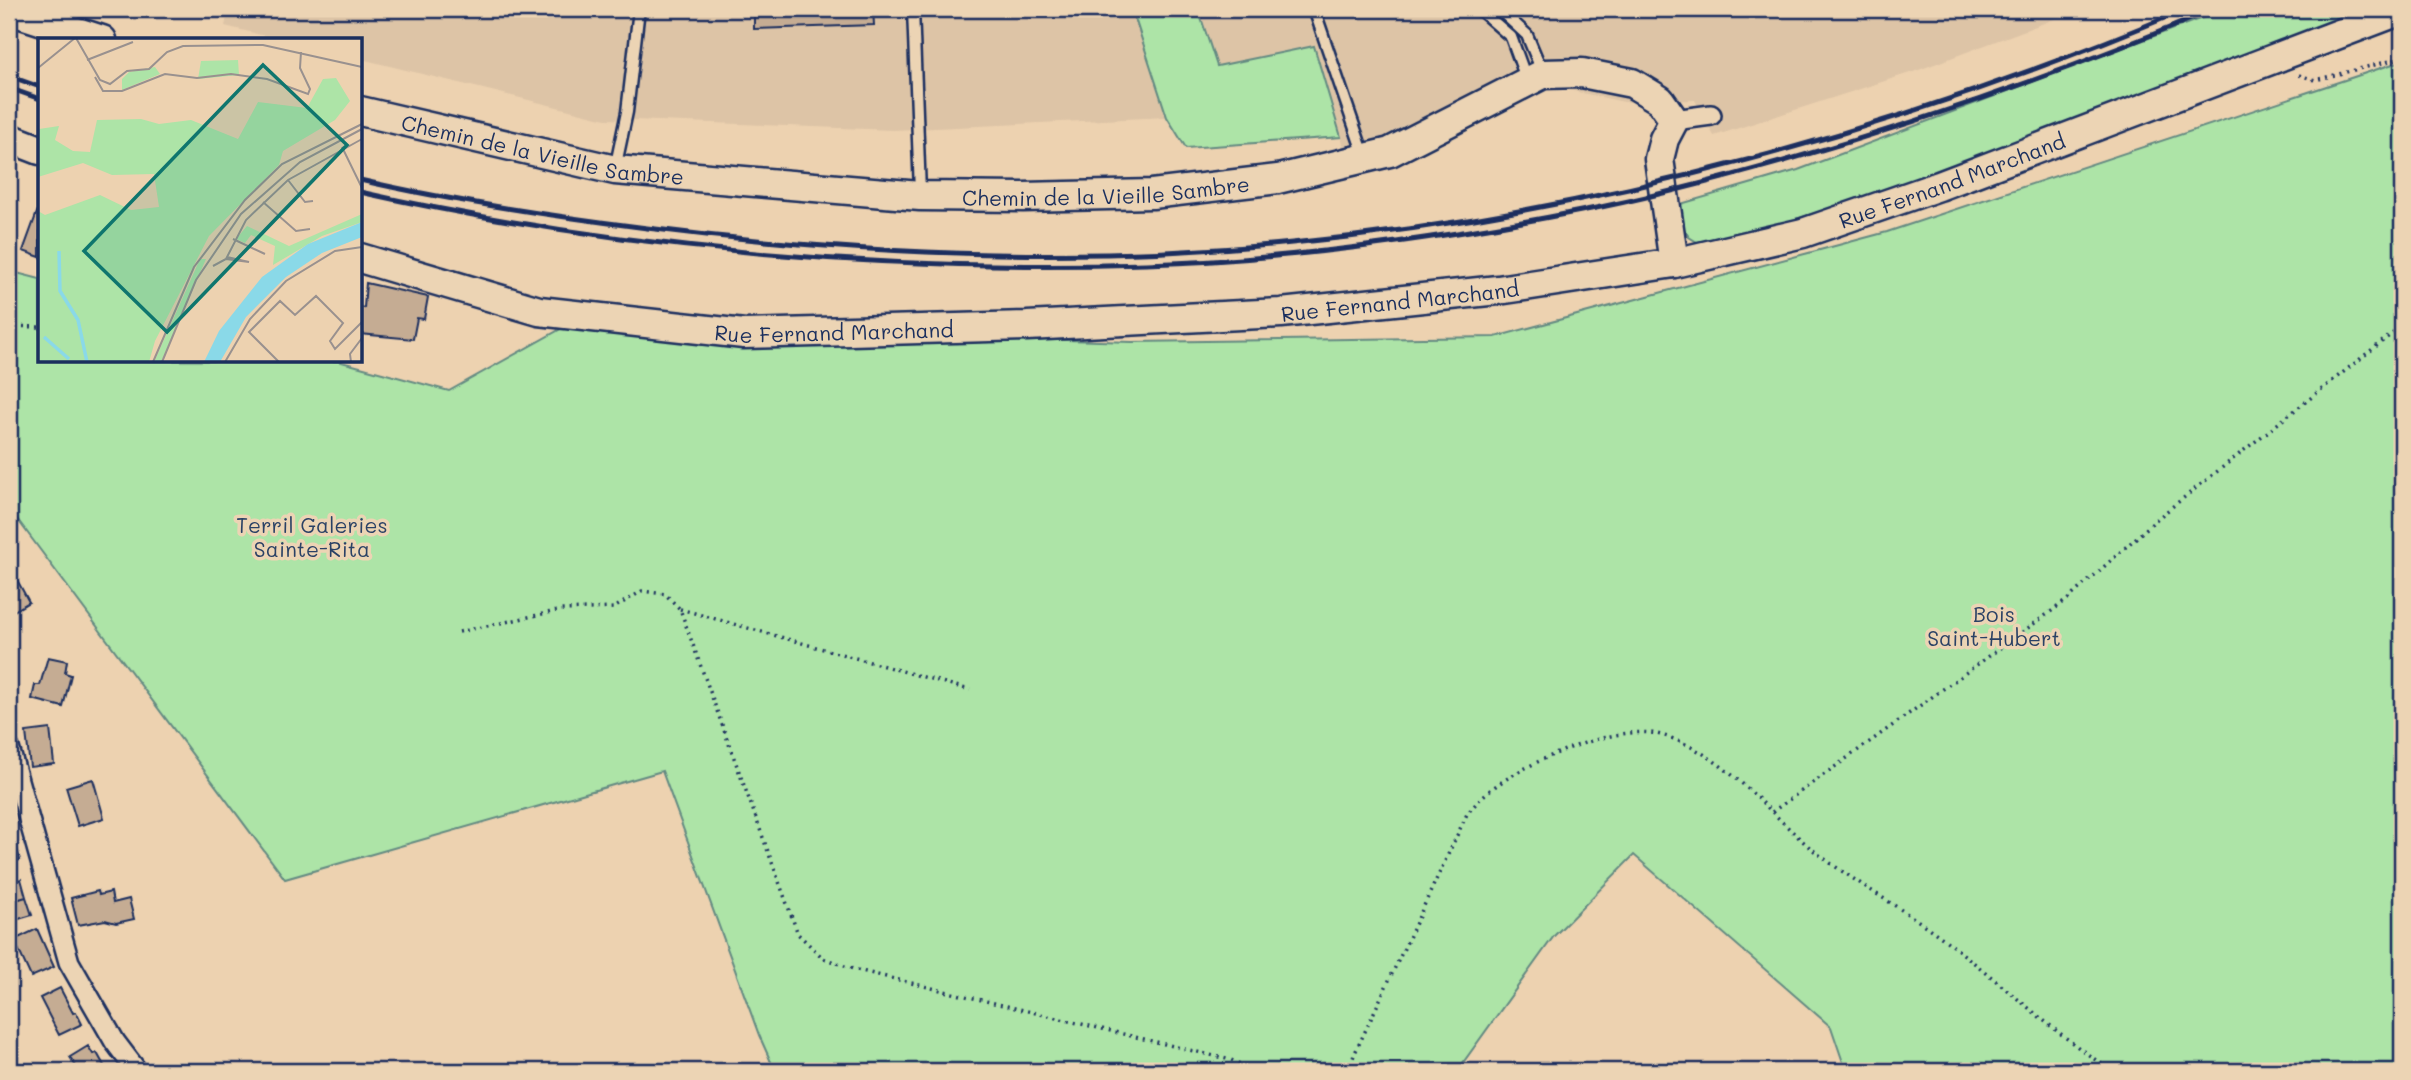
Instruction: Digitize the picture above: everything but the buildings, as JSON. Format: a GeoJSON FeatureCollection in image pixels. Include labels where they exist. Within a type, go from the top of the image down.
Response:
{"type":"FeatureCollection","features":[{"type":"Feature","properties":{"kind":"street"},"geometry":{"type":"LineString","coordinates":[[9,10],[46,15],[98,38]]}},
{"type":"Feature","properties":{"kind":"street","name":"Rue Fernand Marchand"},"geometry":{"type":"LineString","coordinates":[[362,259],[539,311],[744,334],[1027,326],[1280,313],[1498,290],[1674,262],[1803,233],[1939,186],[2402,10]]}},
{"type":"Feature","properties":{"kind":"street","name":"Chemin de la Vieille Sambre"},"geometry":{"type":"LineString","coordinates":[[362,111],[615,170],[920,196],[1023,197],[1152,194],[1278,180],[1390,152],[1535,78],[1582,73],[1632,83],[1660,100],[1674,120]]}},
{"type":"Feature","properties":{"kind":"street"},"geometry":{"type":"LineString","coordinates":[[1674,262],[1660,159],[1664,138],[1674,120],[1711,115]]}},
{"type":"Feature","properties":{"kind":"street"},"geometry":{"type":"LineString","coordinates":[[9,138],[38,149]]}},
{"type":"Feature","properties":{"kind":"street"},"geometry":{"type":"LineString","coordinates":[[9,748],[69,962],[115,1042],[137,1071]]}},
{"type":"Feature","properties":{"kind":"lane"},"geometry":{"type":"LineString","coordinates":[[615,170],[627,112],[639,9]]}},
{"type":"Feature","properties":{"kind":"lane"},"geometry":{"type":"LineString","coordinates":[[913,9],[920,196]]}},
{"type":"Feature","properties":{"kind":"lane"},"geometry":{"type":"LineString","coordinates":[[1314,9],[1366,159]]}},
{"type":"Feature","properties":{"kind":"lane"},"geometry":{"type":"LineString","coordinates":[[1479,9],[1511,37],[1535,78]]}},
{"type":"Feature","properties":{"kind":"lane"},"geometry":{"type":"LineString","coordinates":[[1499,9],[1527,35],[1535,78]]}},
{"type":"Feature","properties":{"kind":"path"},"geometry":{"type":"LineString","coordinates":[[2263,63],[2315,80],[2402,58]]}},
{"type":"Feature","properties":{"kind":"path"},"geometry":{"type":"LineString","coordinates":[[9,326],[38,327]]}},
{"type":"Feature","properties":{"kind":"path"},"geometry":{"type":"LineString","coordinates":[[1772,812],[2067,600],[2158,518],[2402,326]]}},
{"type":"Feature","properties":{"kind":"path"},"geometry":{"type":"LineString","coordinates":[[459,632],[561,610],[614,608],[642,591],[665,594],[680,609],[798,934],[823,958],[853,969],[1231,1060],[1256,1071]]}},
{"type":"Feature","properties":{"kind":"path"},"geometry":{"type":"LineString","coordinates":[[680,609],[970,690]]}},
{"type":"Feature","properties":{"kind":"path"},"geometry":{"type":"LineString","coordinates":[[1349,1071],[1354,1055],[1467,814],[1488,792],[1512,775],[1583,743],[1630,732],[1654,733],[1680,741],[1716,762],[1815,851],[1956,948],[2078,1049],[2112,1071]]}},
{"type":"Feature","properties":{"kind":"shaded area"},"geometry":{"type":"Polygon","coordinates":[[[229,9],[1132,9],[1167,117],[893,130],[606,119],[362,59],[362,38],[274,38],[225,26],[229,9]]]}},
{"type":"Feature","properties":{"kind":"shaded area"},"geometry":{"type":"Polygon","coordinates":[[[1198,9],[2081,9],[1916,71],[1714,136],[1695,100],[1624,102],[1550,86],[1346,154],[1315,46],[1217,66],[1198,9]]]}},
{"type":"Feature","properties":{"kind":"green space"},"geometry":{"type":"Polygon","coordinates":[[[1132,9],[1198,9],[1217,66],[1314,46],[1341,137],[1186,148],[1167,117],[1132,9]]]}},
{"type":"Feature","properties":{"kind":"green space"},"geometry":{"type":"Polygon","coordinates":[[[2226,9],[2379,9],[1987,160],[1705,247],[1689,237],[1670,207],[1798,170],[2226,9]]]}},
{"type":"Feature","properties":{"kind":"green space","name":"Bois Saint-Hubert"},"geometry":{"type":"Polygon","coordinates":[[[2402,61],[2402,1071],[1846,1071],[1831,1027],[1634,855],[1554,936],[1457,1071],[775,1071],[759,1035],[662,771],[285,879],[9,508],[9,271],[38,278],[38,362],[342,362],[449,391],[568,325],[1132,342],[1495,337],[1887,232],[2402,61]]]}},
{"type":"Feature","properties":{"kind":"railway"},"geometry":{"type":"LineString","coordinates":[[362,180],[467,202],[539,213],[808,245],[969,254],[1050,255],[1292,243],[1521,211],[1748,160],[1860,128],[1970,92],[2186,9]]}},
{"type":"Feature","properties":{"kind":"railway"},"geometry":{"type":"LineString","coordinates":[[362,192],[456,212],[652,242],[850,260],[1048,266],[1201,262],[1310,253],[1527,221],[1632,200],[1734,175],[1894,128],[2002,91],[2215,9]]}},
{"type":"Feature","properties":{"kind":"railway"},"geometry":{"type":"LineString","coordinates":[[9,76],[38,86]]}},
{"type":"Feature","properties":{"kind":"railway"},"geometry":{"type":"LineString","coordinates":[[9,88],[38,98]]}},
{"type":"Feature","properties":{"kind":"park label","name":"Terril Galeries Sainte-Rita"},"geometry":{"type":"Point","coordinates":[312,536]}}]}
